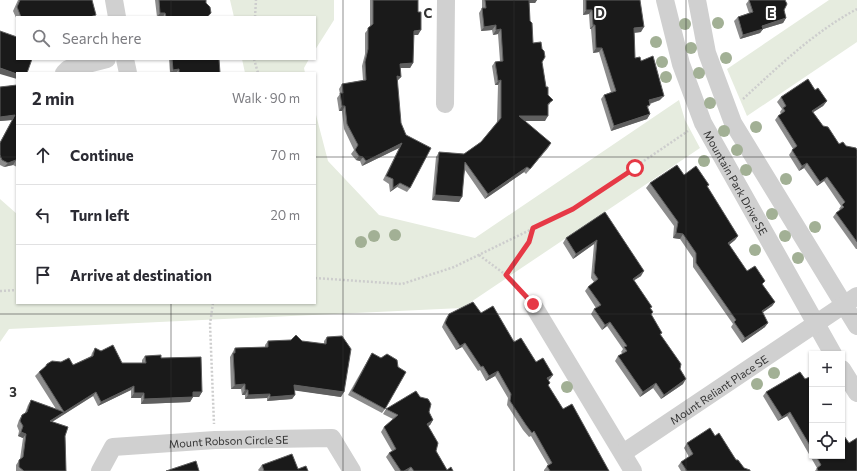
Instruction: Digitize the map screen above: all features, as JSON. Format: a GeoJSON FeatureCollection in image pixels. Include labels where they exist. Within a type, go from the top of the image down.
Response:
{"type":"FeatureCollection","features":[{"type":"Feature","properties":{"kind":"street"},"geometry":{"type":"LineString","coordinates":[[114,0],[117,16]]}},
{"type":"Feature","properties":{"kind":"street"},"geometry":{"type":"LineString","coordinates":[[446,0],[446,104]]}},
{"type":"Feature","properties":{"kind":"street","name":"Mountain Park Drive SE"},"geometry":{"type":"LineString","coordinates":[[665,0],[681,64],[703,123],[831,351]]}},
{"type":"Feature","properties":{"kind":"street"},"geometry":{"type":"LineString","coordinates":[[697,0],[707,53],[733,123],[851,300],[857,326]]}},
{"type":"Feature","properties":{"kind":"street"},"geometry":{"type":"LineString","coordinates":[[65,72],[68,69],[103,60]]}},
{"type":"Feature","properties":{"kind":"street"},"geometry":{"type":"LineString","coordinates":[[125,60],[128,72]]}},
{"type":"Feature","properties":{"kind":"street","name":"Mount Reliant Place SE"},"geometry":{"type":"LineString","coordinates":[[623,453],[851,300]]}},
{"type":"Feature","properties":{"kind":"street"},"geometry":{"type":"LineString","coordinates":[[533,304],[633,471]]}},
{"type":"Feature","properties":{"kind":"street"},"geometry":{"type":"LineString","coordinates":[[845,374],[857,393]]}},
{"type":"Feature","properties":{"kind":"street","name":"Mount Robson Circle SE"},"geometry":{"type":"LineString","coordinates":[[100,471],[113,447],[215,440],[332,438],[352,471]]}},
{"type":"Feature","properties":{"kind":"path"},"geometry":{"type":"LineString","coordinates":[[255,16],[256,0]]}},
{"type":"Feature","properties":{"kind":"path"},"geometry":{"type":"LineString","coordinates":[[738,103],[802,46],[834,21],[857,9]]}},
{"type":"Feature","properties":{"kind":"path"},"geometry":{"type":"LineString","coordinates":[[254,60],[258,72]]}},
{"type":"Feature","properties":{"kind":"path"},"geometry":{"type":"LineString","coordinates":[[316,278],[402,284],[454,267],[573,209],[692,128]]}},
{"type":"Feature","properties":{"kind":"path"},"geometry":{"type":"LineString","coordinates":[[506,275],[529,242],[533,228]]}},
{"type":"Feature","properties":{"kind":"path"},"geometry":{"type":"LineString","coordinates":[[479,255],[506,275],[533,304]]}},
{"type":"Feature","properties":{"kind":"path"},"geometry":{"type":"LineString","coordinates":[[0,291],[16,290]]}},
{"type":"Feature","properties":{"kind":"path"},"geometry":{"type":"LineString","coordinates":[[213,304],[210,324],[215,440]]}},
{"type":"Feature","properties":{"kind":"shaded area"},"geometry":{"type":"Polygon","coordinates":[[[230,0],[334,0],[334,20],[316,48],[316,16],[234,16],[230,0]]]}},
{"type":"Feature","properties":{"kind":"shaded area"},"geometry":{"type":"Polygon","coordinates":[[[829,0],[857,0],[857,42],[747,116],[727,69],[829,0]]]}},
{"type":"Feature","properties":{"kind":"shaded area"},"geometry":{"type":"Polygon","coordinates":[[[242,60],[308,60],[304,68],[305,72],[245,72],[242,60]]]}},
{"type":"Feature","properties":{"kind":"shaded area"},"geometry":{"type":"Polygon","coordinates":[[[679,100],[685,120],[700,148],[462,308],[9,329],[0,342],[0,199],[16,213],[16,304],[316,304],[316,115],[328,161],[379,215],[475,238],[679,100]]]}},
{"type":"Feature","properties":{"kind":"building"},"geometry":{"type":"Polygon","coordinates":[[[20,0],[92,0],[96,15],[21,16],[17,7],[20,0]]]}},
{"type":"Feature","properties":{"kind":"building"},"geometry":{"type":"Polygon","coordinates":[[[159,0],[206,0],[206,3],[210,7],[211,13],[208,16],[166,16],[165,13],[160,13],[159,0]]]}},
{"type":"Feature","properties":{"kind":"building"},"geometry":{"type":"Polygon","coordinates":[[[373,0],[418,0],[418,12],[421,12],[421,30],[414,31],[413,63],[400,64],[401,77],[397,76],[401,123],[406,135],[431,148],[410,188],[400,183],[393,188],[393,179],[386,176],[402,143],[366,161],[363,157],[359,156],[355,150],[358,145],[347,124],[345,106],[342,106],[340,93],[343,93],[342,84],[366,80],[365,62],[368,49],[368,28],[373,24],[373,0]]]}},
{"type":"Feature","properties":{"kind":"building"},"geometry":{"type":"Polygon","coordinates":[[[485,0],[529,0],[533,43],[541,42],[545,57],[542,62],[546,87],[548,87],[548,95],[553,100],[548,104],[548,116],[519,116],[551,143],[530,169],[527,167],[488,194],[465,162],[462,197],[435,195],[439,152],[464,154],[481,142],[501,118],[501,80],[498,81],[495,62],[503,61],[501,29],[496,30],[496,25],[484,27],[482,8],[486,8],[485,0]]]}},
{"type":"Feature","properties":{"kind":"building"},"geometry":{"type":"Polygon","coordinates":[[[586,0],[640,0],[644,27],[634,28],[635,58],[640,57],[641,61],[653,56],[664,96],[649,100],[650,105],[647,106],[650,114],[614,126],[604,95],[616,91],[602,48],[596,48],[595,25],[593,25],[592,10],[586,10],[586,0]]]}},
{"type":"Feature","properties":{"kind":"building"},"geometry":{"type":"Polygon","coordinates":[[[749,0],[785,0],[787,4],[784,10],[786,18],[762,26],[763,29],[743,35],[738,17],[753,12],[749,0]]]}},
{"type":"Feature","properties":{"kind":"building"},"geometry":{"type":"Polygon","coordinates":[[[0,31],[16,37],[16,60],[32,60],[27,72],[16,72],[16,74],[0,68],[0,31]]]}},
{"type":"Feature","properties":{"kind":"building"},"geometry":{"type":"Polygon","coordinates":[[[172,60],[219,60],[220,72],[179,72],[179,69],[173,70],[172,60]]]}},
{"type":"Feature","properties":{"kind":"building"},"geometry":{"type":"Polygon","coordinates":[[[808,79],[815,90],[818,88],[827,101],[812,111],[823,126],[828,127],[839,144],[843,142],[846,146],[856,148],[857,150],[857,242],[836,213],[844,207],[842,205],[845,202],[827,177],[820,182],[807,163],[802,166],[792,150],[797,146],[778,116],[785,111],[783,108],[786,106],[781,97],[808,79]]]}},
{"type":"Feature","properties":{"kind":"building"},"geometry":{"type":"Polygon","coordinates":[[[16,85],[16,160],[8,163],[2,160],[0,155],[0,143],[15,115],[0,117],[0,87],[16,85]]]}},
{"type":"Feature","properties":{"kind":"building"},"geometry":{"type":"Polygon","coordinates":[[[677,165],[684,175],[696,166],[709,185],[707,186],[738,236],[728,243],[747,271],[755,266],[765,281],[762,284],[775,302],[762,311],[768,323],[745,338],[734,322],[736,320],[696,263],[696,253],[683,234],[676,233],[678,222],[650,183],[677,165]]]}},
{"type":"Feature","properties":{"kind":"building"},"geometry":{"type":"Polygon","coordinates":[[[605,212],[644,271],[633,279],[652,307],[650,308],[653,312],[651,314],[662,333],[660,334],[681,364],[680,369],[686,379],[664,395],[656,383],[643,392],[618,356],[627,351],[624,347],[627,346],[610,322],[605,325],[594,309],[601,305],[588,287],[598,279],[594,273],[597,240],[576,254],[566,238],[605,212]]]}},
{"type":"Feature","properties":{"kind":"building"},"geometry":{"type":"Polygon","coordinates":[[[473,302],[481,313],[493,306],[514,342],[521,338],[536,362],[543,358],[553,375],[547,378],[550,383],[548,385],[563,409],[572,404],[609,471],[550,471],[547,466],[552,463],[534,431],[532,433],[510,401],[511,394],[498,371],[489,376],[465,343],[460,346],[445,323],[449,314],[473,302]]]}},
{"type":"Feature","properties":{"kind":"building"},"geometry":{"type":"Polygon","coordinates":[[[296,335],[302,341],[326,344],[327,337],[342,336],[351,349],[344,392],[294,385],[295,395],[270,397],[270,394],[248,395],[248,390],[245,390],[245,384],[235,385],[233,353],[235,353],[235,348],[268,347],[268,341],[291,340],[296,335]]]}},
{"type":"Feature","properties":{"kind":"building"},"geometry":{"type":"Polygon","coordinates":[[[113,345],[122,363],[146,363],[145,356],[161,355],[161,358],[201,357],[202,392],[193,392],[193,397],[144,399],[144,393],[134,393],[134,386],[101,402],[96,392],[50,421],[68,427],[65,436],[66,471],[24,471],[19,467],[19,460],[23,457],[26,434],[21,432],[23,426],[20,421],[22,415],[27,412],[31,400],[64,412],[39,372],[52,361],[61,362],[69,358],[73,365],[93,356],[95,348],[101,351],[113,345]]]}},
{"type":"Feature","properties":{"kind":"building"},"geometry":{"type":"Polygon","coordinates":[[[372,353],[381,358],[387,354],[397,360],[398,367],[406,372],[385,409],[352,391],[372,353]]]}},
{"type":"Feature","properties":{"kind":"building"},"geometry":{"type":"Polygon","coordinates":[[[800,372],[805,379],[809,377],[809,444],[790,412],[782,417],[766,392],[800,372]]]}},
{"type":"Feature","properties":{"kind":"building"},"geometry":{"type":"Polygon","coordinates":[[[416,391],[420,397],[428,399],[431,404],[429,412],[433,420],[427,424],[438,443],[436,451],[447,470],[451,467],[453,471],[414,471],[411,467],[401,471],[389,453],[396,449],[384,427],[398,415],[386,409],[416,391]]]}},
{"type":"Feature","properties":{"kind":"building"},"geometry":{"type":"Polygon","coordinates":[[[710,428],[715,436],[719,433],[736,460],[738,460],[744,468],[750,471],[687,471],[681,462],[693,454],[687,443],[710,428]]]}},
{"type":"Feature","properties":{"kind":"building"},"geometry":{"type":"Polygon","coordinates":[[[845,437],[849,443],[857,438],[857,471],[818,471],[817,468],[821,465],[818,459],[845,459],[845,437]]]}},
{"type":"Feature","properties":{"kind":"building"},"geometry":{"type":"Polygon","coordinates":[[[292,454],[298,469],[306,466],[308,471],[264,471],[262,465],[292,454]]]}},
{"type":"Feature","properties":{"kind":"building"},"geometry":{"type":"Polygon","coordinates":[[[196,461],[199,471],[166,471],[196,461]]]}},
{"type":"Feature","properties":{"kind":"route"},"geometry":{"type":"LineString","coordinates":[[533,304],[506,275],[529,242],[533,228],[573,209],[635,168]]}}]}
